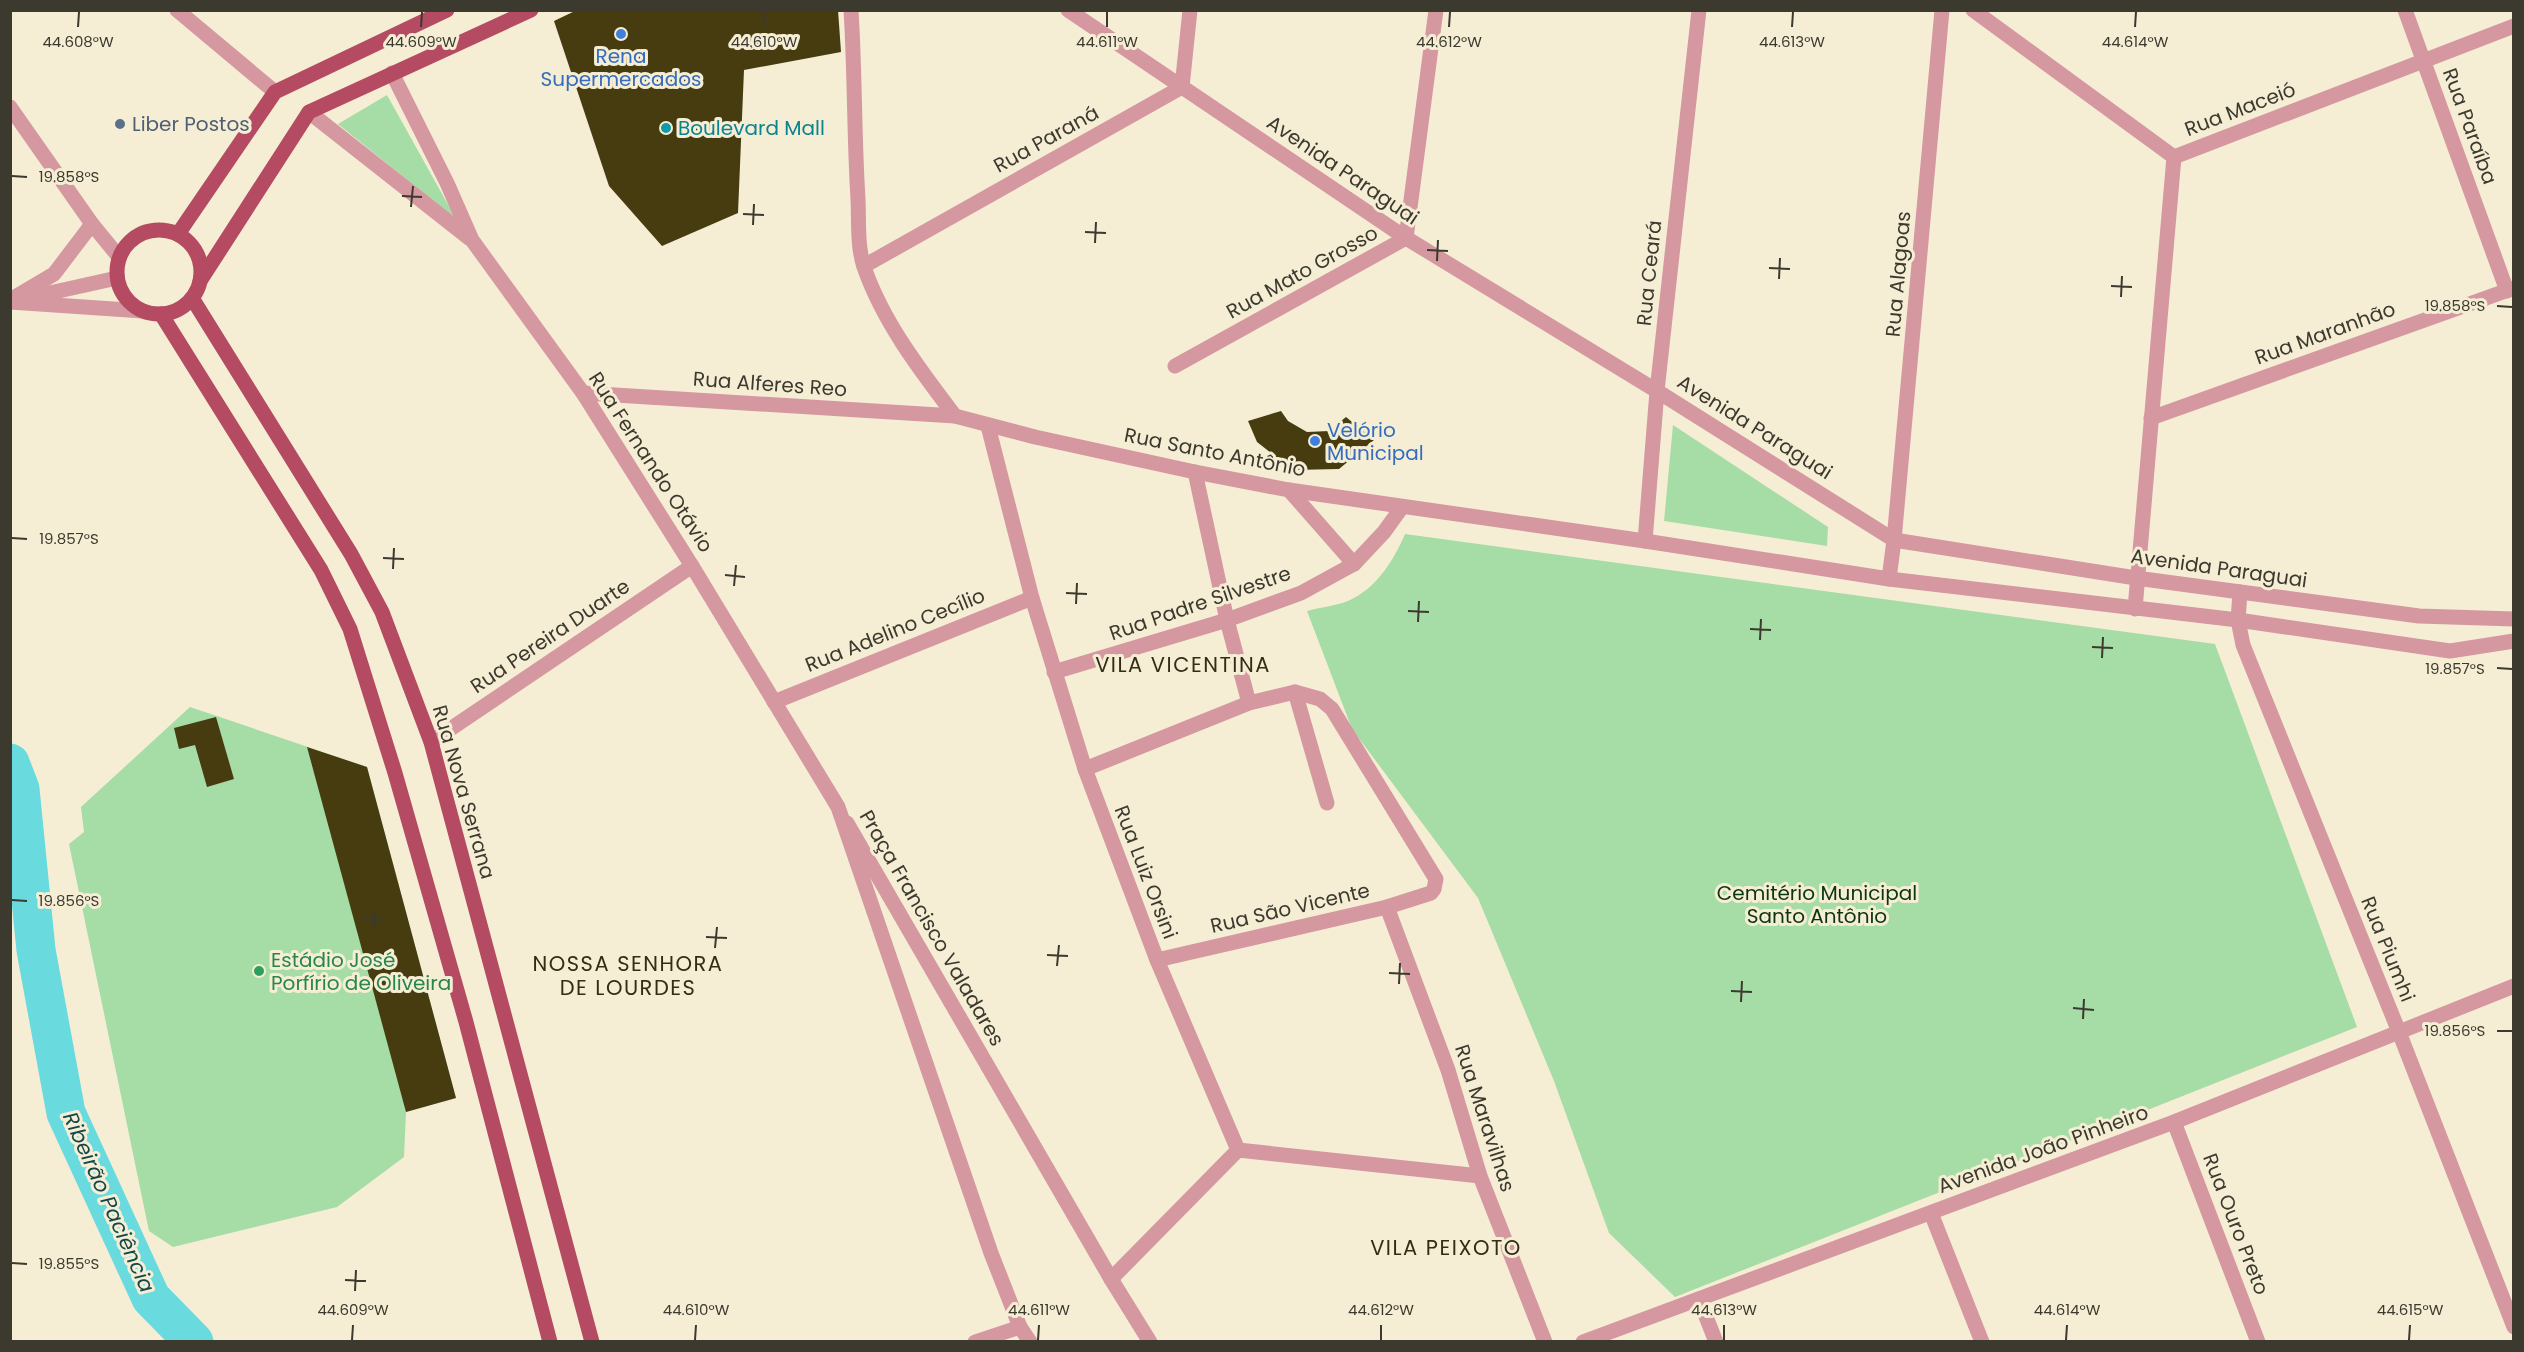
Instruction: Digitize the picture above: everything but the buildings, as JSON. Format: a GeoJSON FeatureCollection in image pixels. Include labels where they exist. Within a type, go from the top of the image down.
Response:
{"type":"FeatureCollection","features":[{"type":"Feature","properties":{"kind":"main road"},"geometry":{"type":"LineString","coordinates":[[178,234],[275,92],[447,10]]}},
{"type":"Feature","properties":{"kind":"main road"},"geometry":{"type":"LineString","coordinates":[[200,281],[201,270],[195,249],[178,234],[168,231],[148,231],[131,241],[119,257],[117,278],[123,294],[129,301],[143,310],[161,314],[183,306],[192,298],[200,281],[309,112],[531,10]]}},
{"type":"Feature","properties":{"kind":"main road","name":"Rua Nova Serrana"},"geometry":{"type":"LineString","coordinates":[[192,298],[351,554],[382,612],[431,742],[592,1341]]}},
{"type":"Feature","properties":{"kind":"main road"},"geometry":{"type":"LineString","coordinates":[[161,314],[321,570],[350,629],[376,709],[463,1011],[550,1341]]}},
{"type":"Feature","properties":{"kind":"street"},"geometry":{"type":"LineString","coordinates":[[177,10],[275,92]]}},
{"type":"Feature","properties":{"kind":"street"},"geometry":{"type":"LineString","coordinates":[[851,10],[860,246],[864,266],[890,322],[906,349],[955,416]]}},
{"type":"Feature","properties":{"kind":"street","name":"Avenida Paraguai"},"geometry":{"type":"LineString","coordinates":[[1068,10],[1406,238],[1657,391],[1894,540],[2136,578],[2419,616],[2514,619]]}},
{"type":"Feature","properties":{"kind":"street"},"geometry":{"type":"LineString","coordinates":[[1182,87],[1190,10]]}},
{"type":"Feature","properties":{"kind":"street","name":"Rua Mato Grosso"},"geometry":{"type":"LineString","coordinates":[[1175,366],[1406,238],[1436,10]]}},
{"type":"Feature","properties":{"kind":"street","name":"Rua Ceará"},"geometry":{"type":"LineString","coordinates":[[1645,541],[1657,391],[1699,10]]}},
{"type":"Feature","properties":{"kind":"street","name":"Rua Alagoas"},"geometry":{"type":"LineString","coordinates":[[1889,579],[1942,10]]}},
{"type":"Feature","properties":{"kind":"street"},"geometry":{"type":"LineString","coordinates":[[1973,10],[2174,157]]}},
{"type":"Feature","properties":{"kind":"street","name":"Rua Paraíba"},"geometry":{"type":"LineString","coordinates":[[2404,10],[2510,290]]}},
{"type":"Feature","properties":{"kind":"street","name":"Rua Maceió"},"geometry":{"type":"LineString","coordinates":[[2135,609],[2174,157],[2514,27]]}},
{"type":"Feature","properties":{"kind":"street"},"geometry":{"type":"LineString","coordinates":[[392,73],[447,183],[472,240]]}},
{"type":"Feature","properties":{"kind":"street","name":"Rua Paraná"},"geometry":{"type":"LineString","coordinates":[[864,266],[1182,87]]}},
{"type":"Feature","properties":{"kind":"street"},"geometry":{"type":"LineString","coordinates":[[10,107],[92,224],[119,257]]}},
{"type":"Feature","properties":{"kind":"street"},"geometry":{"type":"LineString","coordinates":[[309,112],[472,240]]}},
{"type":"Feature","properties":{"kind":"street"},"geometry":{"type":"LineString","coordinates":[[10,301],[54,274],[92,224]]}},
{"type":"Feature","properties":{"kind":"street","name":"Rua Fernando Otávio"},"geometry":{"type":"LineString","coordinates":[[472,240],[583,393],[692,566],[838,807]]}},
{"type":"Feature","properties":{"kind":"street"},"geometry":{"type":"LineString","coordinates":[[10,301],[117,278]]}},
{"type":"Feature","properties":{"kind":"street","name":"Rua Maranhão"},"geometry":{"type":"LineString","coordinates":[[2151,418],[2510,290]]}},
{"type":"Feature","properties":{"kind":"street"},"geometry":{"type":"LineString","coordinates":[[10,301],[143,310]]}},
{"type":"Feature","properties":{"kind":"street","name":"Rua Alferes Reo"},"geometry":{"type":"LineString","coordinates":[[583,393],[955,416]]}},
{"type":"Feature","properties":{"kind":"street","name":"Rua Santo Antônio"},"geometry":{"type":"LineString","coordinates":[[955,416],[988,426],[1195,472],[1289,490],[1889,579]]}},
{"type":"Feature","properties":{"kind":"street","name":"Rua Luiz Orsini"},"geometry":{"type":"LineString","coordinates":[[988,426],[1032,598],[1084,769],[1157,960],[1238,1150]]}},
{"type":"Feature","properties":{"kind":"street"},"geometry":{"type":"LineString","coordinates":[[1195,472],[1227,620],[1250,703]]}},
{"type":"Feature","properties":{"kind":"street"},"geometry":{"type":"LineString","coordinates":[[1289,490],[1354,564]]}},
{"type":"Feature","properties":{"kind":"street","name":"Rua Padre Silvestre"},"geometry":{"type":"LineString","coordinates":[[1054,672],[1227,620],[1300,592],[1354,564],[1384,532],[1402,507]]}},
{"type":"Feature","properties":{"kind":"street","name":"Rua Pereira Duarte"},"geometry":{"type":"LineString","coordinates":[[431,742],[692,566]]}},
{"type":"Feature","properties":{"kind":"street"},"geometry":{"type":"LineString","coordinates":[[1889,579],[2238,620],[2450,651],[2514,641]]}},
{"type":"Feature","properties":{"kind":"street","name":"Rua Piumhi"},"geometry":{"type":"LineString","coordinates":[[2240,592],[2238,620],[2243,645],[2399,1032],[2514,1327]]}},
{"type":"Feature","properties":{"kind":"street","name":"Rua Adelino Cecílio"},"geometry":{"type":"LineString","coordinates":[[774,702],[1032,598]]}},
{"type":"Feature","properties":{"kind":"street"},"geometry":{"type":"LineString","coordinates":[[1084,769],[1250,703],[1295,692],[1327,803]]}},
{"type":"Feature","properties":{"kind":"street","name":"Rua São Vicente"},"geometry":{"type":"LineString","coordinates":[[1157,960],[1387,907],[1431,893],[1436,885],[1432,870],[1332,710],[1320,699],[1295,692]]}},
{"type":"Feature","properties":{"kind":"street","name":"Praça Francisco Valadares"},"geometry":{"type":"LineString","coordinates":[[838,807],[1111,1280],[1150,1341]]}},
{"type":"Feature","properties":{"kind":"street","name":"Praça Francisco Valadares"},"geometry":{"type":"LineString","coordinates":[[838,807],[991,1253],[1020,1327],[1030,1341]]}},
{"type":"Feature","properties":{"kind":"street","name":"Rua Maravilhas"},"geometry":{"type":"LineString","coordinates":[[1387,907],[1448,1070],[1480,1176],[1545,1341]]}},
{"type":"Feature","properties":{"kind":"street","name":"Avenida João Pinheiro"},"geometry":{"type":"LineString","coordinates":[[1583,1341],[2174,1122],[2514,986]]}},
{"type":"Feature","properties":{"kind":"street","name":"Rua Ouro Preto"},"geometry":{"type":"LineString","coordinates":[[2174,1122],[2258,1341]]}},
{"type":"Feature","properties":{"kind":"street"},"geometry":{"type":"LineString","coordinates":[[1111,1280],[1238,1150],[1480,1176]]}},
{"type":"Feature","properties":{"kind":"street"},"geometry":{"type":"LineString","coordinates":[[1931,1213],[1982,1341]]}},
{"type":"Feature","properties":{"kind":"street"},"geometry":{"type":"LineString","coordinates":[[1699,1299],[1716,1341]]}},
{"type":"Feature","properties":{"kind":"street"},"geometry":{"type":"LineString","coordinates":[[975,1341],[1020,1327]]}},
{"type":"Feature","properties":{"kind":"green space"},"geometry":{"type":"Polygon","coordinates":[[[387,95],[456,219],[338,124],[387,95]]]}},
{"type":"Feature","properties":{"kind":"green space"},"geometry":{"type":"Polygon","coordinates":[[[1673,425],[1828,527],[1827,546],[1664,521],[1673,425]]]}},
{"type":"Feature","properties":{"kind":"green space","name":"Cemitério Municipal Santo Antônio"},"geometry":{"type":"Polygon","coordinates":[[[1405,534],[2215,644],[2357,1027],[1675,1297],[1609,1233],[1554,1081],[1478,898],[1352,729],[1307,611],[1343,603],[1367,589],[1390,563],[1405,534]]]}},
{"type":"Feature","properties":{"kind":"green space","name":"Estádio José Porfírio de Oliveira"},"geometry":{"type":"Polygon","coordinates":[[[190,707],[367,767],[456,1098],[406,1112],[404,1157],[337,1207],[173,1247],[149,1231],[69,844],[84,832],[81,807],[190,707]]]}},
{"type":"Feature","properties":{"kind":"waterway","name":"Ribeirão Paciência"},"geometry":{"type":"LineString","coordinates":[[10,763],[20,789],[36,950],[66,1113],[151,1298],[194,1342]]}},
{"type":"Feature","properties":{"kind":"place","name":"Rena Supermercados"},"geometry":{"type":"Point","coordinates":[621,34]}},
{"type":"Feature","properties":{"kind":"place","name":"Liber Postos"},"geometry":{"type":"Point","coordinates":[120,124]}},
{"type":"Feature","properties":{"kind":"place","name":"Boulevard Mall"},"geometry":{"type":"Point","coordinates":[666,128]}},
{"type":"Feature","properties":{"kind":"place","name":"Velório Municipal"},"geometry":{"type":"Point","coordinates":[1315,441]}},
{"type":"Feature","properties":{"kind":"place","name":"Estádio José Porfírio de Oliveira"},"geometry":{"type":"Point","coordinates":[259,971]}},
{"type":"Feature","properties":{"kind":"district","name":"VILA VICENTINA"},"geometry":{"type":"Point","coordinates":[1183,664]}},
{"type":"Feature","properties":{"kind":"district","name":"NOSSA SENHORA DE LOURDES"},"geometry":{"type":"Point","coordinates":[628,975]}},
{"type":"Feature","properties":{"kind":"district","name":"VILA PEIXOTO"},"geometry":{"type":"Point","coordinates":[1446,1247]}}]}
